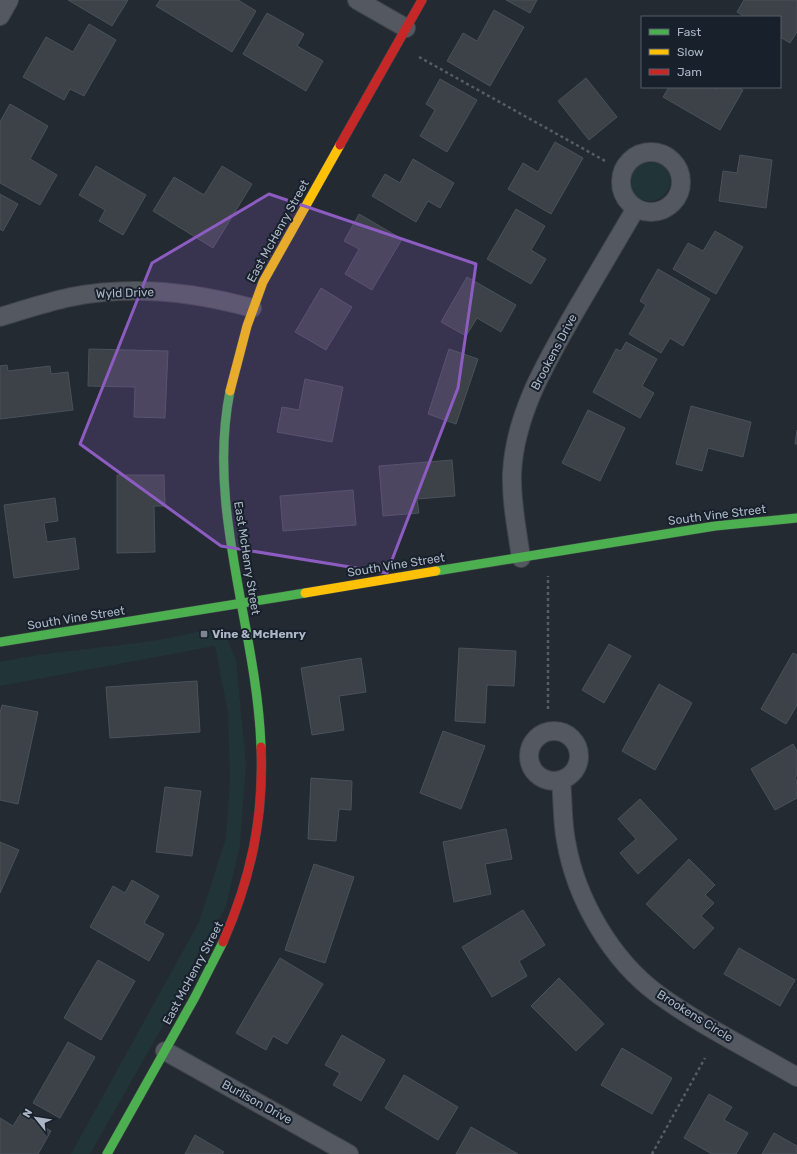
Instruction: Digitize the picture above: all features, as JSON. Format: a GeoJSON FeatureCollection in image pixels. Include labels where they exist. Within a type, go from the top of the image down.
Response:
{"type":"FeatureCollection","features":[{"type":"Feature","properties":{"kind":"street"},"geometry":{"type":"LineString","coordinates":[[0,16],[9,0]]}},
{"type":"Feature","properties":{"kind":"street"},"geometry":{"type":"LineString","coordinates":[[357,0],[406,28]]}},
{"type":"Feature","properties":{"kind":"street","name":"East McHenry Street"},"geometry":{"type":"LineString","coordinates":[[107,1154],[217,958],[233,923],[246,885],[255,846],[261,795],[262,747],[256,686],[226,507],[223,465],[226,423],[232,382],[252,308],[263,282],[422,0]]}},
{"type":"Feature","properties":{"kind":"street","name":"Brookens Drive"},"geometry":{"type":"LineString","coordinates":[[521,558],[513,514],[512,472],[518,434],[530,397],[545,364],[636,208]]}},
{"type":"Feature","properties":{"kind":"street","name":"Wyld Drive"},"geometry":{"type":"LineString","coordinates":[[0,317],[71,297],[108,292],[150,291],[212,297],[252,308]]}},
{"type":"Feature","properties":{"kind":"street","name":"South Vine Street"},"geometry":{"type":"LineString","coordinates":[[0,642],[715,526],[797,518]]}},
{"type":"Feature","properties":{"kind":"street","name":"Brookens Circle"},"geometry":{"type":"LineString","coordinates":[[561,780],[565,840],[583,900],[610,943],[629,968],[658,994],[694,1018],[797,1077]]}},
{"type":"Feature","properties":{"kind":"street","name":"Burlison Drive"},"geometry":{"type":"LineString","coordinates":[[165,1051],[349,1154]]}},
{"type":"Feature","properties":{"kind":"path"},"geometry":{"type":"LineString","coordinates":[[419,57],[607,162]]}},
{"type":"Feature","properties":{"kind":"path"},"geometry":{"type":"LineString","coordinates":[[548,573],[548,709]]}},
{"type":"Feature","properties":{"kind":"path"},"geometry":{"type":"LineString","coordinates":[[652,1154],[705,1058]]}},
{"type":"Feature","properties":{"kind":"highlighted area"},"geometry":{"type":"Polygon","coordinates":[[[269,194],[476,264],[458,388],[387,573],[221,546],[80,444],[152,263],[269,194]]]}},
{"type":"Feature","properties":{"kind":"green space"},"geometry":{"type":"Polygon","coordinates":[[[645,159],[653,159],[661,162],[667,168],[670,180],[667,192],[661,198],[653,201],[645,201],[637,198],[631,192],[628,184],[628,176],[631,168],[637,162],[645,159]]]}},
{"type":"Feature","properties":{"kind":"green space"},"geometry":{"type":"Polygon","coordinates":[[[218,629],[226,636],[236,660],[246,765],[240,845],[226,906],[195,969],[90,1154],[71,1154],[199,922],[226,838],[230,780],[228,713],[215,646],[0,686],[0,662],[39,655],[158,640],[218,629]]]}},
{"type":"Feature","properties":{"kind":"building"},"geometry":{"type":"Polygon","coordinates":[[[68,0],[128,0],[112,26],[68,0]]]}},
{"type":"Feature","properties":{"kind":"building"},"geometry":{"type":"Polygon","coordinates":[[[160,0],[238,0],[256,11],[232,52],[156,6],[160,0]]]}},
{"type":"Feature","properties":{"kind":"building"},"geometry":{"type":"Polygon","coordinates":[[[506,0],[537,0],[530,13],[506,0]]]}},
{"type":"Feature","properties":{"kind":"building"},"geometry":{"type":"Polygon","coordinates":[[[744,0],[797,0],[797,32],[790,43],[781,38],[781,16],[743,16],[737,12],[744,0]]]}},
{"type":"Feature","properties":{"kind":"building"},"geometry":{"type":"Polygon","coordinates":[[[494,10],[524,27],[490,86],[447,61],[463,33],[477,41],[494,10]]]}},
{"type":"Feature","properties":{"kind":"building"},"geometry":{"type":"Polygon","coordinates":[[[267,13],[304,34],[297,46],[323,61],[306,91],[243,54],[267,13]]]}},
{"type":"Feature","properties":{"kind":"building"},"geometry":{"type":"Polygon","coordinates":[[[89,24],[116,40],[84,96],[70,89],[64,100],[23,77],[46,37],[73,52],[89,24]]]}},
{"type":"Feature","properties":{"kind":"building"},"geometry":{"type":"Polygon","coordinates":[[[586,78],[617,117],[589,140],[558,101],[586,78]]]}},
{"type":"Feature","properties":{"kind":"building"},"geometry":{"type":"Polygon","coordinates":[[[440,79],[477,100],[447,152],[420,136],[435,110],[426,104],[440,79]]]}},
{"type":"Feature","properties":{"kind":"building"},"geometry":{"type":"Polygon","coordinates":[[[668,88],[740,88],[743,90],[720,130],[663,97],[668,88]]]}},
{"type":"Feature","properties":{"kind":"building"},"geometry":{"type":"Polygon","coordinates":[[[10,104],[48,126],[30,159],[57,175],[40,205],[0,183],[0,122],[10,104]]]}},
{"type":"Feature","properties":{"kind":"building"},"geometry":{"type":"Polygon","coordinates":[[[555,142],[583,158],[551,214],[508,189],[523,163],[538,172],[555,142]]]}},
{"type":"Feature","properties":{"kind":"building"},"geometry":{"type":"Polygon","coordinates":[[[740,155],[772,160],[766,208],[719,201],[723,171],[737,173],[740,155]]]}},
{"type":"Feature","properties":{"kind":"building"},"geometry":{"type":"Polygon","coordinates":[[[413,159],[454,183],[440,208],[428,201],[416,222],[372,196],[385,174],[400,183],[413,159]]]}},
{"type":"Feature","properties":{"kind":"building"},"geometry":{"type":"Polygon","coordinates":[[[96,166],[146,195],[123,235],[99,221],[105,210],[79,195],[96,166]]]}},
{"type":"Feature","properties":{"kind":"building"},"geometry":{"type":"Polygon","coordinates":[[[222,166],[252,184],[213,248],[153,211],[174,177],[204,195],[222,166]]]}},
{"type":"Feature","properties":{"kind":"building"},"geometry":{"type":"Polygon","coordinates":[[[0,194],[18,204],[3,231],[0,229],[0,194]]]}},
{"type":"Feature","properties":{"kind":"building"},"geometry":{"type":"Polygon","coordinates":[[[516,209],[545,226],[531,250],[546,259],[531,284],[487,259],[516,209]]]}},
{"type":"Feature","properties":{"kind":"building"},"geometry":{"type":"Polygon","coordinates":[[[359,214],[402,239],[372,290],[345,274],[359,249],[344,241],[359,214]]]}},
{"type":"Feature","properties":{"kind":"building"},"geometry":{"type":"Polygon","coordinates":[[[715,231],[743,247],[716,294],[673,269],[688,243],[703,251],[715,231]]]}},
{"type":"Feature","properties":{"kind":"building"},"geometry":{"type":"Polygon","coordinates":[[[658,269],[710,299],[683,346],[670,338],[661,353],[629,334],[646,305],[640,301],[658,269]]]}},
{"type":"Feature","properties":{"kind":"building"},"geometry":{"type":"Polygon","coordinates":[[[467,277],[516,305],[501,332],[477,318],[466,336],[441,322],[467,277]]]}},
{"type":"Feature","properties":{"kind":"building"},"geometry":{"type":"Polygon","coordinates":[[[321,288],[352,307],[326,350],[295,332],[321,288]]]}},
{"type":"Feature","properties":{"kind":"building"},"geometry":{"type":"Polygon","coordinates":[[[626,342],[657,359],[642,386],[654,393],[640,418],[593,392],[616,349],[621,351],[626,342]]]}},
{"type":"Feature","properties":{"kind":"building"},"geometry":{"type":"Polygon","coordinates":[[[89,349],[168,351],[165,418],[134,417],[135,387],[88,386],[89,349]]]}},
{"type":"Feature","properties":{"kind":"building"},"geometry":{"type":"Polygon","coordinates":[[[449,349],[478,359],[456,424],[428,414],[449,349]]]}},
{"type":"Feature","properties":{"kind":"building"},"geometry":{"type":"Polygon","coordinates":[[[7,365],[8,371],[50,366],[51,374],[68,372],[73,410],[0,419],[0,366],[7,365]]]}},
{"type":"Feature","properties":{"kind":"building"},"geometry":{"type":"Polygon","coordinates":[[[305,379],[343,387],[332,442],[277,432],[282,407],[299,410],[305,379]]]}},
{"type":"Feature","properties":{"kind":"building"},"geometry":{"type":"Polygon","coordinates":[[[691,406],[751,422],[743,457],[708,448],[702,471],[676,464],[691,406]]]}},
{"type":"Feature","properties":{"kind":"building"},"geometry":{"type":"Polygon","coordinates":[[[588,410],[625,428],[600,481],[562,463],[588,410]]]}},
{"type":"Feature","properties":{"kind":"building"},"geometry":{"type":"Polygon","coordinates":[[[797,430],[797,444],[795,444],[797,430]]]}},
{"type":"Feature","properties":{"kind":"building"},"geometry":{"type":"Polygon","coordinates":[[[452,460],[455,496],[417,499],[419,513],[383,516],[379,466],[452,460]]]}},
{"type":"Feature","properties":{"kind":"building"},"geometry":{"type":"Polygon","coordinates":[[[117,475],[164,475],[165,506],[154,506],[155,552],[117,553],[117,475]]]}},
{"type":"Feature","properties":{"kind":"building"},"geometry":{"type":"Polygon","coordinates":[[[353,490],[356,525],[283,531],[280,496],[353,490]]]}},
{"type":"Feature","properties":{"kind":"building"},"geometry":{"type":"Polygon","coordinates":[[[55,498],[58,521],[44,523],[47,542],[75,538],[79,569],[14,578],[4,505],[55,498]]]}},
{"type":"Feature","properties":{"kind":"building"},"geometry":{"type":"Polygon","coordinates":[[[609,644],[631,656],[604,703],[582,690],[609,644]]]}},
{"type":"Feature","properties":{"kind":"building"},"geometry":{"type":"Polygon","coordinates":[[[459,648],[516,651],[514,686],[487,685],[485,723],[455,721],[459,648]]]}},
{"type":"Feature","properties":{"kind":"building"},"geometry":{"type":"Polygon","coordinates":[[[793,653],[797,655],[797,705],[786,724],[761,709],[793,653]]]}},
{"type":"Feature","properties":{"kind":"building"},"geometry":{"type":"Polygon","coordinates":[[[361,658],[366,692],[339,696],[344,730],[312,735],[301,668],[361,658]]]}},
{"type":"Feature","properties":{"kind":"building"},"geometry":{"type":"Polygon","coordinates":[[[197,681],[200,732],[110,738],[106,687],[197,681]]]}},
{"type":"Feature","properties":{"kind":"building"},"geometry":{"type":"Polygon","coordinates":[[[659,684],[692,703],[655,770],[622,751],[659,684]]]}},
{"type":"Feature","properties":{"kind":"building"},"geometry":{"type":"Polygon","coordinates":[[[2,705],[38,712],[18,804],[0,800],[0,713],[2,705]]]}},
{"type":"Feature","properties":{"kind":"building"},"geometry":{"type":"Polygon","coordinates":[[[443,731],[485,746],[461,809],[420,793],[443,731]]]}},
{"type":"Feature","properties":{"kind":"building"},"geometry":{"type":"Polygon","coordinates":[[[793,744],[797,751],[797,776],[795,777],[797,782],[797,798],[775,810],[751,769],[793,744]]]}},
{"type":"Feature","properties":{"kind":"building"},"geometry":{"type":"Polygon","coordinates":[[[311,778],[352,781],[351,810],[339,809],[336,841],[308,839],[311,778]]]}},
{"type":"Feature","properties":{"kind":"building"},"geometry":{"type":"Polygon","coordinates":[[[165,787],[201,791],[192,856],[156,852],[165,787]]]}},
{"type":"Feature","properties":{"kind":"building"},"geometry":{"type":"Polygon","coordinates":[[[640,799],[677,839],[638,874],[620,853],[636,839],[618,819],[640,799]]]}},
{"type":"Feature","properties":{"kind":"building"},"geometry":{"type":"Polygon","coordinates":[[[506,829],[512,859],[485,864],[491,894],[454,902],[443,842],[506,829]]]}},
{"type":"Feature","properties":{"kind":"building"},"geometry":{"type":"Polygon","coordinates":[[[0,842],[19,850],[0,893],[0,842]]]}},
{"type":"Feature","properties":{"kind":"building"},"geometry":{"type":"Polygon","coordinates":[[[689,859],[715,885],[705,895],[714,903],[701,916],[714,928],[694,949],[646,904],[689,859]]]}},
{"type":"Feature","properties":{"kind":"building"},"geometry":{"type":"Polygon","coordinates":[[[314,864],[354,877],[325,963],[285,950],[314,864]]]}},
{"type":"Feature","properties":{"kind":"building"},"geometry":{"type":"Polygon","coordinates":[[[132,880],[159,896],[144,923],[164,934],[149,961],[90,927],[113,886],[125,893],[132,880]]]}},
{"type":"Feature","properties":{"kind":"building"},"geometry":{"type":"Polygon","coordinates":[[[523,910],[545,945],[519,961],[527,976],[492,997],[462,947],[523,910]]]}},
{"type":"Feature","properties":{"kind":"building"},"geometry":{"type":"Polygon","coordinates":[[[739,948],[795,980],[780,1006],[724,974],[739,948]]]}},
{"type":"Feature","properties":{"kind":"building"},"geometry":{"type":"Polygon","coordinates":[[[280,958],[323,984],[287,1044],[273,1036],[266,1050],[236,1033],[280,958]]]}},
{"type":"Feature","properties":{"kind":"building"},"geometry":{"type":"Polygon","coordinates":[[[98,960],[135,981],[101,1040],[64,1018],[98,960]]]}},
{"type":"Feature","properties":{"kind":"building"},"geometry":{"type":"Polygon","coordinates":[[[559,978],[604,1024],[576,1051],[531,1006],[559,978]]]}},
{"type":"Feature","properties":{"kind":"building"},"geometry":{"type":"Polygon","coordinates":[[[342,1035],[385,1060],[361,1101],[333,1085],[340,1073],[325,1065],[342,1035]]]}},
{"type":"Feature","properties":{"kind":"building"},"geometry":{"type":"Polygon","coordinates":[[[68,1042],[95,1057],[60,1118],[33,1103],[68,1042]]]}},
{"type":"Feature","properties":{"kind":"building"},"geometry":{"type":"Polygon","coordinates":[[[622,1048],[672,1078],[652,1114],[601,1085],[622,1048]]]}},
{"type":"Feature","properties":{"kind":"building"},"geometry":{"type":"Polygon","coordinates":[[[404,1075],[458,1107],[438,1140],[385,1108],[404,1075]]]}},
{"type":"Feature","properties":{"kind":"building"},"geometry":{"type":"Polygon","coordinates":[[[709,1094],[732,1107],[724,1120],[748,1133],[736,1154],[712,1154],[684,1138],[709,1094]]]}},
{"type":"Feature","properties":{"kind":"building"},"geometry":{"type":"Polygon","coordinates":[[[21,1113],[51,1131],[38,1154],[0,1154],[0,1118],[13,1126],[21,1113]]]}},
{"type":"Feature","properties":{"kind":"building"},"geometry":{"type":"Polygon","coordinates":[[[471,1127],[518,1154],[456,1154],[471,1127]]]}},
{"type":"Feature","properties":{"kind":"building"},"geometry":{"type":"Polygon","coordinates":[[[774,1133],[797,1146],[797,1154],[762,1154],[774,1133]]]}},
{"type":"Feature","properties":{"kind":"building"},"geometry":{"type":"Polygon","coordinates":[[[195,1135],[224,1152],[222,1154],[185,1154],[195,1135]]]}},
{"type":"Feature","properties":{"kind":"traffic: fast"},"geometry":{"type":"LineString","coordinates":[[230,391],[224,436],[224,480],[228,525],[258,702],[261,747]]}},
{"type":"Feature","properties":{"kind":"traffic: fast"},"geometry":{"type":"LineString","coordinates":[[436,571],[715,526],[797,518]]}},
{"type":"Feature","properties":{"kind":"traffic: fast"},"geometry":{"type":"LineString","coordinates":[[0,642],[305,593]]}},
{"type":"Feature","properties":{"kind":"traffic: fast"},"geometry":{"type":"LineString","coordinates":[[107,1154],[195,997],[223,942]]}},
{"type":"Feature","properties":{"kind":"traffic: slow"},"geometry":{"type":"LineString","coordinates":[[230,391],[247,326],[263,282],[340,145]]}},
{"type":"Feature","properties":{"kind":"traffic: slow"},"geometry":{"type":"LineString","coordinates":[[305,593],[436,571]]}},
{"type":"Feature","properties":{"kind":"traffic: jam"},"geometry":{"type":"LineString","coordinates":[[340,145],[422,0]]}},
{"type":"Feature","properties":{"kind":"traffic: jam"},"geometry":{"type":"LineString","coordinates":[[223,942],[241,895],[254,847],[260,798],[261,747]]}},
{"type":"Feature","properties":{"kind":"place","name":"Vine & McHenry"},"geometry":{"type":"Point","coordinates":[204,634]}}]}
